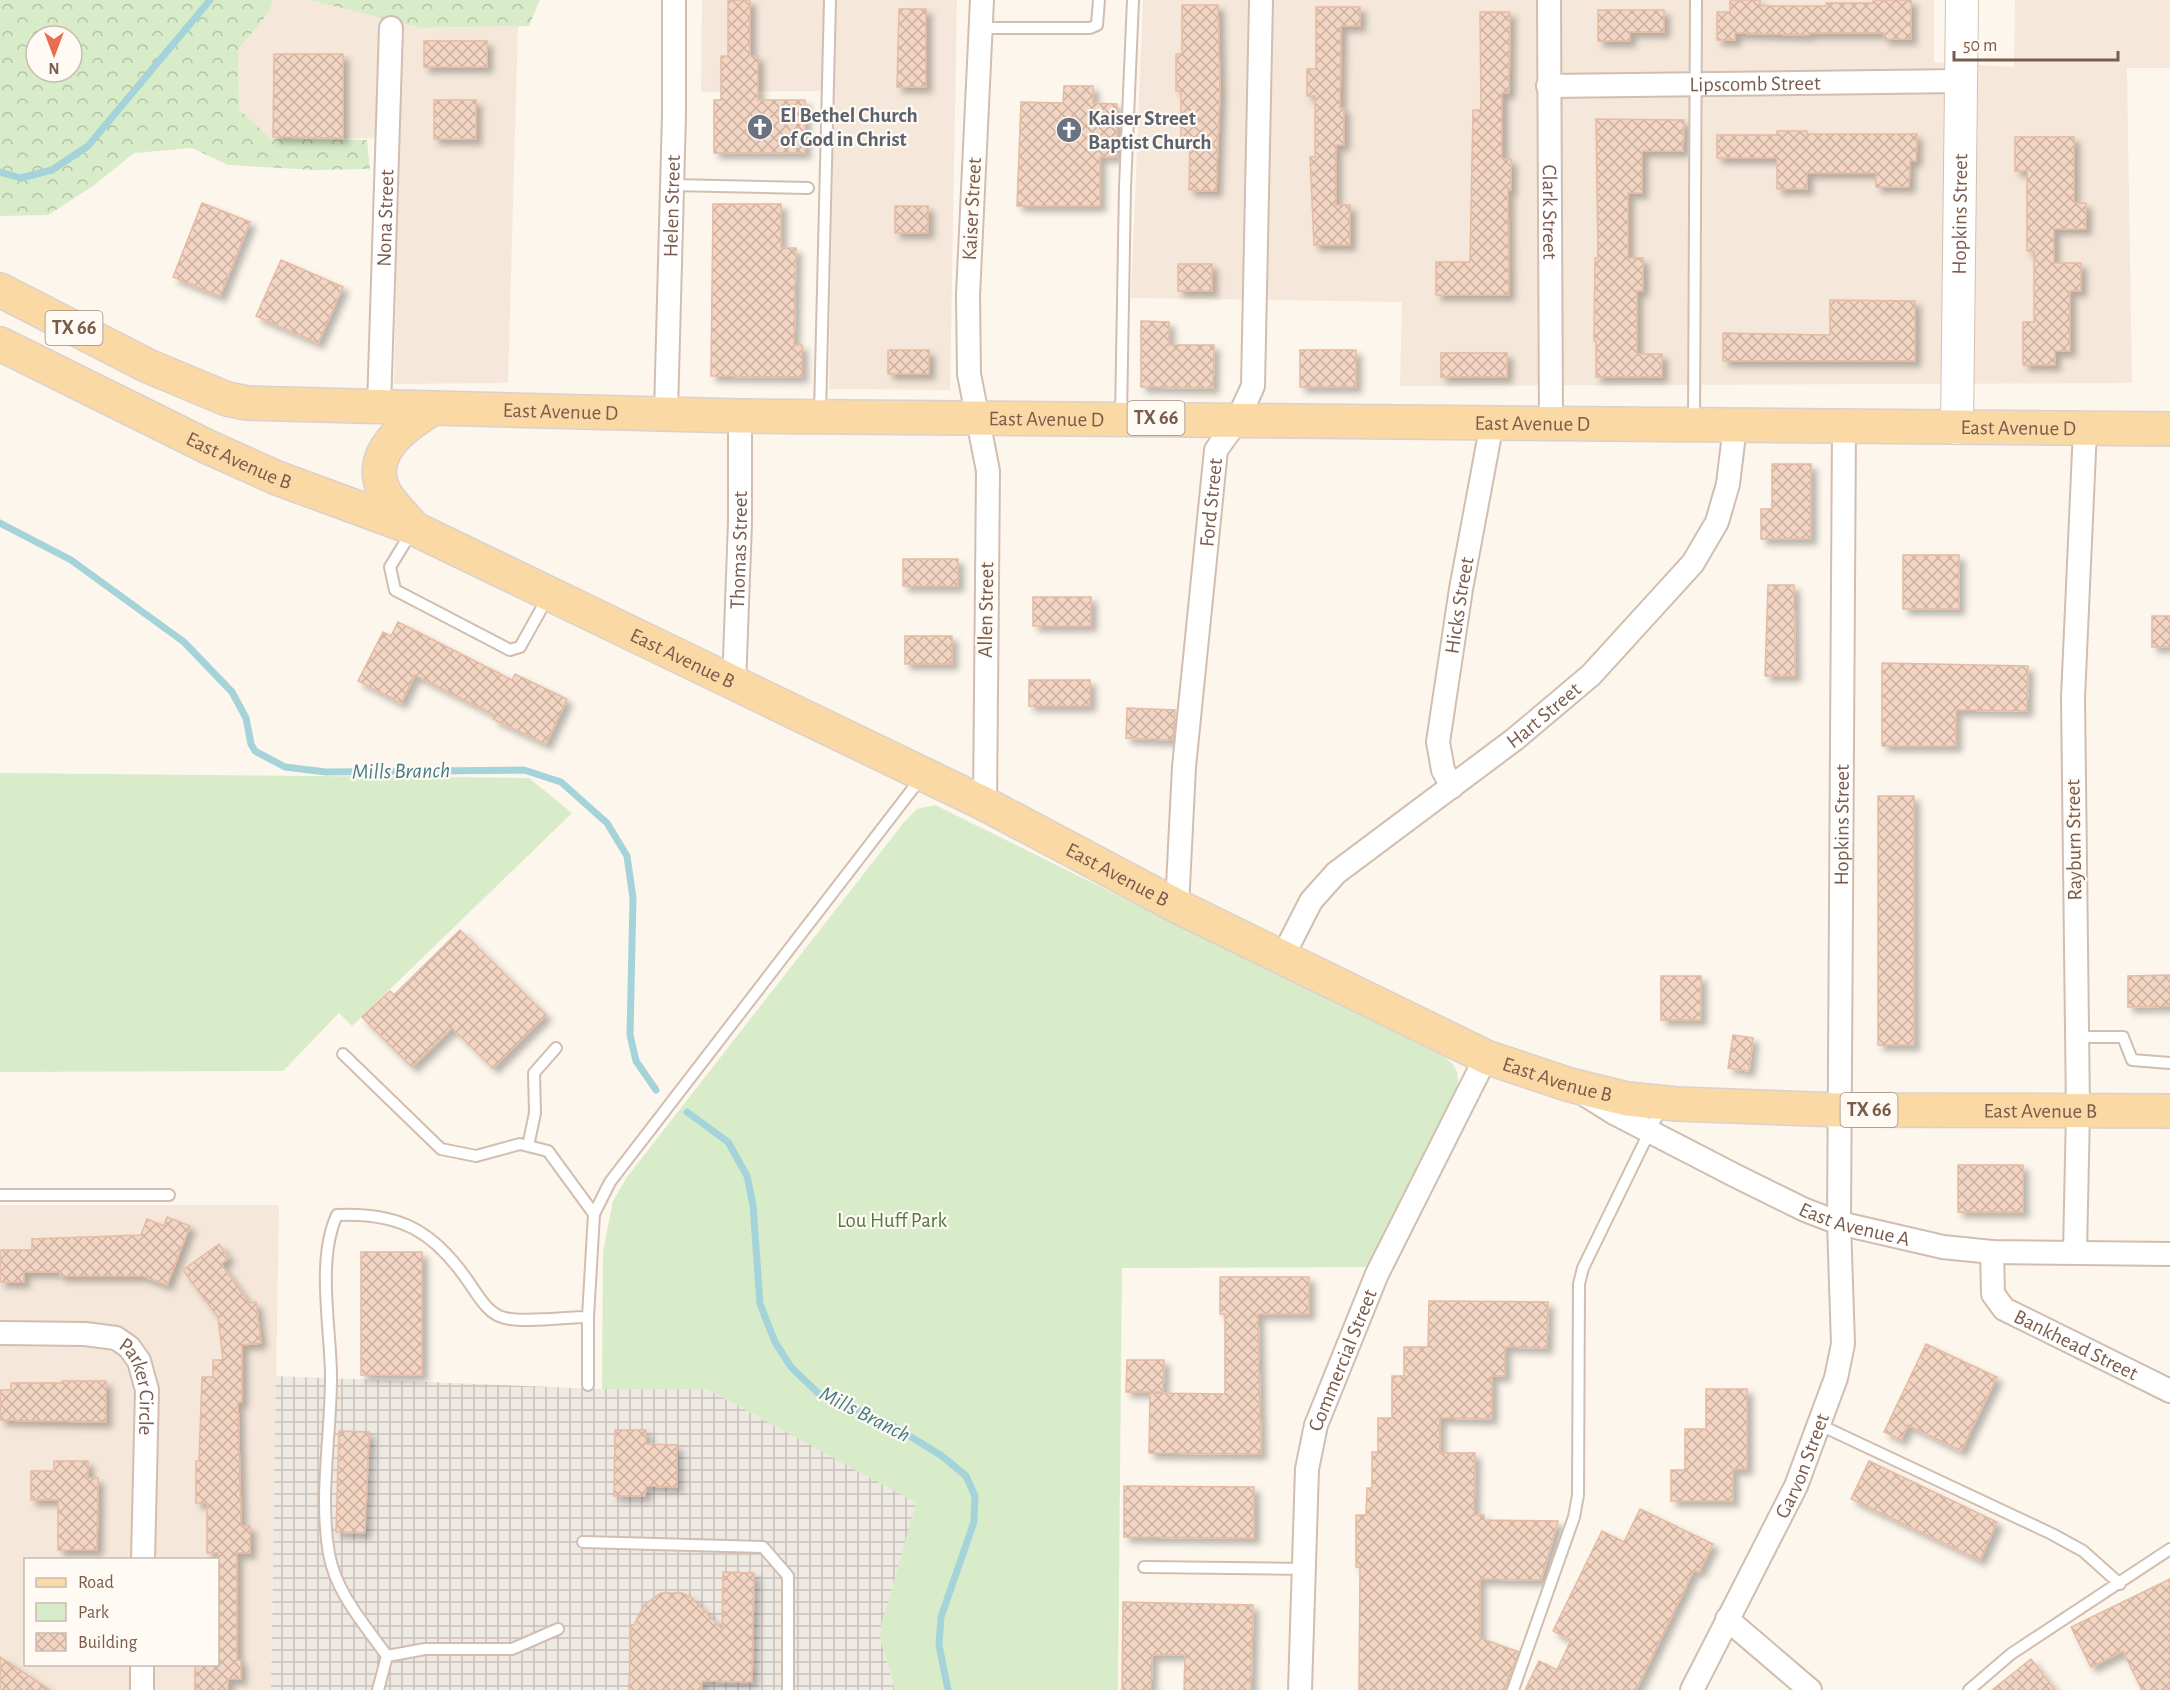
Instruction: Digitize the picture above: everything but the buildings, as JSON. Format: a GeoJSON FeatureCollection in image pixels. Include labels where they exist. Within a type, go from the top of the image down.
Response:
{"type":"FeatureCollection","features":[{"type":"Feature","properties":{"kind":"main road","name":"East Avenue D"},"geometry":{"type":"LineString","coordinates":[[0,290],[148,366],[227,399],[247,403],[666,412],[740,416],[2170,429]]}},
{"type":"Feature","properties":{"kind":"main road","name":"East Avenue B"},"geometry":{"type":"LineString","coordinates":[[0,344],[277,478],[413,528],[734,685],[985,804],[1177,906],[1486,1057],[1570,1085],[1627,1099],[1663,1103],[1839,1110],[2170,1112]]}},
{"type":"Feature","properties":{"kind":"main road"},"geometry":{"type":"LineString","coordinates":[[413,528],[385,494],[381,475],[382,457],[392,437],[434,408]]}},
{"type":"Feature","properties":{"kind":"street","name":"Helen Street"},"geometry":{"type":"LineString","coordinates":[[666,412],[674,0]]}},
{"type":"Feature","properties":{"kind":"street","name":"Kaiser Street"},"geometry":{"type":"LineString","coordinates":[[975,418],[969,374],[968,295],[982,0]]}},
{"type":"Feature","properties":{"kind":"street","name":"Ford Street"},"geometry":{"type":"LineString","coordinates":[[1177,906],[1184,767],[1216,450],[1237,421],[1253,386],[1261,0]]}},
{"type":"Feature","properties":{"kind":"street","name":"Clark Street"},"geometry":{"type":"LineString","coordinates":[[1549,0],[1551,424]]}},
{"type":"Feature","properties":{"kind":"street","name":"Hopkins Street"},"geometry":{"type":"LineString","coordinates":[[1957,428],[1962,0]]}},
{"type":"Feature","properties":{"kind":"street","name":"Nona Street"},"geometry":{"type":"LineString","coordinates":[[379,407],[391,28]]}},
{"type":"Feature","properties":{"kind":"street","name":"Lipscomb Street"},"geometry":{"type":"LineString","coordinates":[[1548,86],[1962,81]]}},
{"type":"Feature","properties":{"kind":"street","name":"Thomas Street"},"geometry":{"type":"LineString","coordinates":[[734,685],[740,522],[740,416]]}},
{"type":"Feature","properties":{"kind":"street","name":"Allen Street"},"geometry":{"type":"LineString","coordinates":[[975,418],[988,471],[985,804]]}},
{"type":"Feature","properties":{"kind":"street","name":"Hicks Street"},"geometry":{"type":"LineString","coordinates":[[1452,787],[1443,770],[1438,742],[1461,589],[1492,423]]}},
{"type":"Feature","properties":{"kind":"street","name":"Hart Street"},"geometry":{"type":"LineString","coordinates":[[1283,956],[1311,901],[1336,873],[1515,739],[1591,675],[1693,563],[1717,522],[1728,484],[1735,426]]}},
{"type":"Feature","properties":{"kind":"street","name":"Hopkins Street"},"geometry":{"type":"LineString","coordinates":[[1839,1223],[1844,427]]}},
{"type":"Feature","properties":{"kind":"street","name":"Rayburn Street"},"geometry":{"type":"LineString","coordinates":[[2075,1252],[2078,1111],[2073,698],[2085,429]]}},
{"type":"Feature","properties":{"kind":"street","name":"Commercial Street"},"geometry":{"type":"LineString","coordinates":[[1300,1690],[1307,1469],[1317,1425],[1377,1274],[1486,1057]]}},
{"type":"Feature","properties":{"kind":"street","name":"East Avenue A"},"geometry":{"type":"LineString","coordinates":[[1570,1085],[1649,1132],[1805,1210],[1839,1223],[1943,1247],[1992,1252],[2170,1254]]}},
{"type":"Feature","properties":{"kind":"street","name":"Garvon Street"},"geometry":{"type":"LineString","coordinates":[[1692,1690],[1796,1486],[1836,1378],[1843,1344],[1839,1223]]}},
{"type":"Feature","properties":{"kind":"street","name":"Bankhead Street"},"geometry":{"type":"LineString","coordinates":[[1992,1252],[1993,1294],[2004,1309],[2170,1391]]}},
{"type":"Feature","properties":{"kind":"street","name":"Parker Circle"},"geometry":{"type":"LineString","coordinates":[[0,1333],[85,1334],[116,1338],[129,1347],[139,1361],[147,1390],[143,1558]]}},
{"type":"Feature","properties":{"kind":"street"},"geometry":{"type":"LineString","coordinates":[[1727,1619],[1810,1690]]}},
{"type":"Feature","properties":{"kind":"street"},"geometry":{"type":"LineString","coordinates":[[142,1666],[142,1690]]}},
{"type":"Feature","properties":{"kind":"lane"},"geometry":{"type":"LineString","coordinates":[[820,416],[830,0]]}},
{"type":"Feature","properties":{"kind":"lane"},"geometry":{"type":"LineString","coordinates":[[980,28],[1090,28],[1097,25],[1099,0]]}},
{"type":"Feature","properties":{"kind":"lane"},"geometry":{"type":"LineString","coordinates":[[1120,418],[1125,187],[1133,0]]}},
{"type":"Feature","properties":{"kind":"lane"},"geometry":{"type":"LineString","coordinates":[[1694,425],[1696,0]]}},
{"type":"Feature","properties":{"kind":"lane"},"geometry":{"type":"LineString","coordinates":[[672,185],[808,188]]}},
{"type":"Feature","properties":{"kind":"lane"},"geometry":{"type":"LineString","coordinates":[[413,528],[390,567],[395,591],[510,650],[520,647],[549,594]]}},
{"type":"Feature","properties":{"kind":"lane"},"geometry":{"type":"LineString","coordinates":[[588,1384],[588,1317],[594,1214],[610,1182],[923,775]]}},
{"type":"Feature","properties":{"kind":"lane"},"geometry":{"type":"LineString","coordinates":[[2077,1037],[2123,1037],[2132,1060],[2170,1063]]}},
{"type":"Feature","properties":{"kind":"lane"},"geometry":{"type":"LineString","coordinates":[[528,1146],[535,1113],[534,1073],[556,1048]]}},
{"type":"Feature","properties":{"kind":"lane"},"geometry":{"type":"LineString","coordinates":[[343,1054],[441,1149],[476,1156],[520,1144],[548,1152],[594,1214]]}},
{"type":"Feature","properties":{"kind":"lane"},"geometry":{"type":"LineString","coordinates":[[1513,1690],[1574,1517],[1578,1495],[1579,1284],[1583,1268],[1663,1103]]}},
{"type":"Feature","properties":{"kind":"lane"},"geometry":{"type":"LineString","coordinates":[[0,1195],[169,1195]]}},
{"type":"Feature","properties":{"kind":"lane"},"geometry":{"type":"LineString","coordinates":[[378,1690],[387,1656],[338,1584],[329,1555],[325,1503],[331,1377],[326,1308],[329,1232],[337,1215],[358,1214],[399,1221],[419,1229],[455,1261],[484,1305],[504,1318],[588,1317]]}},
{"type":"Feature","properties":{"kind":"lane"},"geometry":{"type":"LineString","coordinates":[[1820,1425],[2052,1534],[2083,1551],[2120,1584]]}},
{"type":"Feature","properties":{"kind":"lane"},"geometry":{"type":"LineString","coordinates":[[583,1542],[763,1547],[788,1576],[788,1690]]}},
{"type":"Feature","properties":{"kind":"lane"},"geometry":{"type":"LineString","coordinates":[[1969,1690],[2011,1654],[2170,1549]]}},
{"type":"Feature","properties":{"kind":"lane"},"geometry":{"type":"LineString","coordinates":[[1144,1567],[1304,1569]]}},
{"type":"Feature","properties":{"kind":"lane"},"geometry":{"type":"LineString","coordinates":[[387,1656],[425,1649],[512,1649],[558,1629]]}},
{"type":"Feature","properties":{"kind":"shaded area"},"geometry":{"type":"Polygon","coordinates":[[[273,0],[309,0],[421,28],[518,26],[508,383],[394,384],[399,138],[271,139],[239,109],[238,50],[269,12],[273,0]]]}},
{"type":"Feature","properties":{"kind":"shaded area"},"geometry":{"type":"Polygon","coordinates":[[[702,0],[957,0],[950,390],[829,389],[834,91],[701,92],[702,0]]]}},
{"type":"Feature","properties":{"kind":"shaded area"},"geometry":{"type":"Polygon","coordinates":[[[1143,0],[1934,0],[1934,62],[2014,67],[2015,0],[2170,0],[2170,68],[2127,68],[2132,383],[1400,386],[1402,302],[1131,298],[1143,0]]]}},
{"type":"Feature","properties":{"kind":"shaded area"},"geometry":{"type":"Polygon","coordinates":[[[0,1205],[279,1205],[271,1690],[0,1690],[0,1205]]]}},
{"type":"Feature","properties":{"kind":"shaded area"},"geometry":{"type":"Polygon","coordinates":[[[276,1376],[602,1389],[707,1389],[917,1503],[879,1634],[895,1690],[271,1690],[276,1376]]]}},
{"type":"Feature","properties":{"kind":"green space"},"geometry":{"type":"Polygon","coordinates":[[[0,0],[273,0],[269,12],[238,50],[239,109],[271,139],[367,140],[370,169],[315,170],[228,165],[192,148],[134,153],[93,186],[48,215],[0,216],[0,0]]]}},
{"type":"Feature","properties":{"kind":"green space"},"geometry":{"type":"Polygon","coordinates":[[[309,0],[540,0],[529,26],[421,28],[309,0]]]}},
{"type":"Feature","properties":{"kind":"green space"},"geometry":{"type":"Polygon","coordinates":[[[0,773],[529,778],[572,813],[352,1026],[339,1013],[283,1071],[0,1072],[0,773]]]}},
{"type":"Feature","properties":{"kind":"green space","name":"Lou Huff Park"},"geometry":{"type":"Polygon","coordinates":[[[935,805],[1443,1056],[1454,1066],[1457,1073],[1457,1089],[1369,1267],[1122,1268],[1118,1690],[895,1690],[879,1634],[916,1503],[707,1389],[602,1389],[603,1252],[613,1201],[627,1177],[905,821],[917,809],[935,805]]]}},
{"type":"Feature","properties":{"kind":"waterway"},"geometry":{"type":"LineString","coordinates":[[0,172],[21,178],[52,170],[88,146],[210,0]]}},
{"type":"Feature","properties":{"kind":"waterway","name":"Mills Branch"},"geometry":{"type":"LineString","coordinates":[[0,523],[71,560],[184,642],[232,692],[246,718],[251,744],[255,751],[285,767],[326,772],[524,770],[561,782],[607,823],[627,856],[633,898],[630,1035],[636,1061],[656,1090]]}},
{"type":"Feature","properties":{"kind":"waterway","name":"Mills Branch"},"geometry":{"type":"LineString","coordinates":[[687,1112],[728,1142],[747,1176],[753,1205],[760,1304],[775,1342],[791,1367],[818,1393],[892,1425],[942,1456],[966,1476],[975,1496],[974,1522],[941,1617],[939,1645],[948,1690]]}},
{"type":"Feature","properties":{"kind":"place","name":"El Bethel Church of God in Christ"},"geometry":{"type":"Point","coordinates":[760,127]}},
{"type":"Feature","properties":{"kind":"place","name":"Kaiser Street Baptist Church"},"geometry":{"type":"Point","coordinates":[1069,130]}}]}
